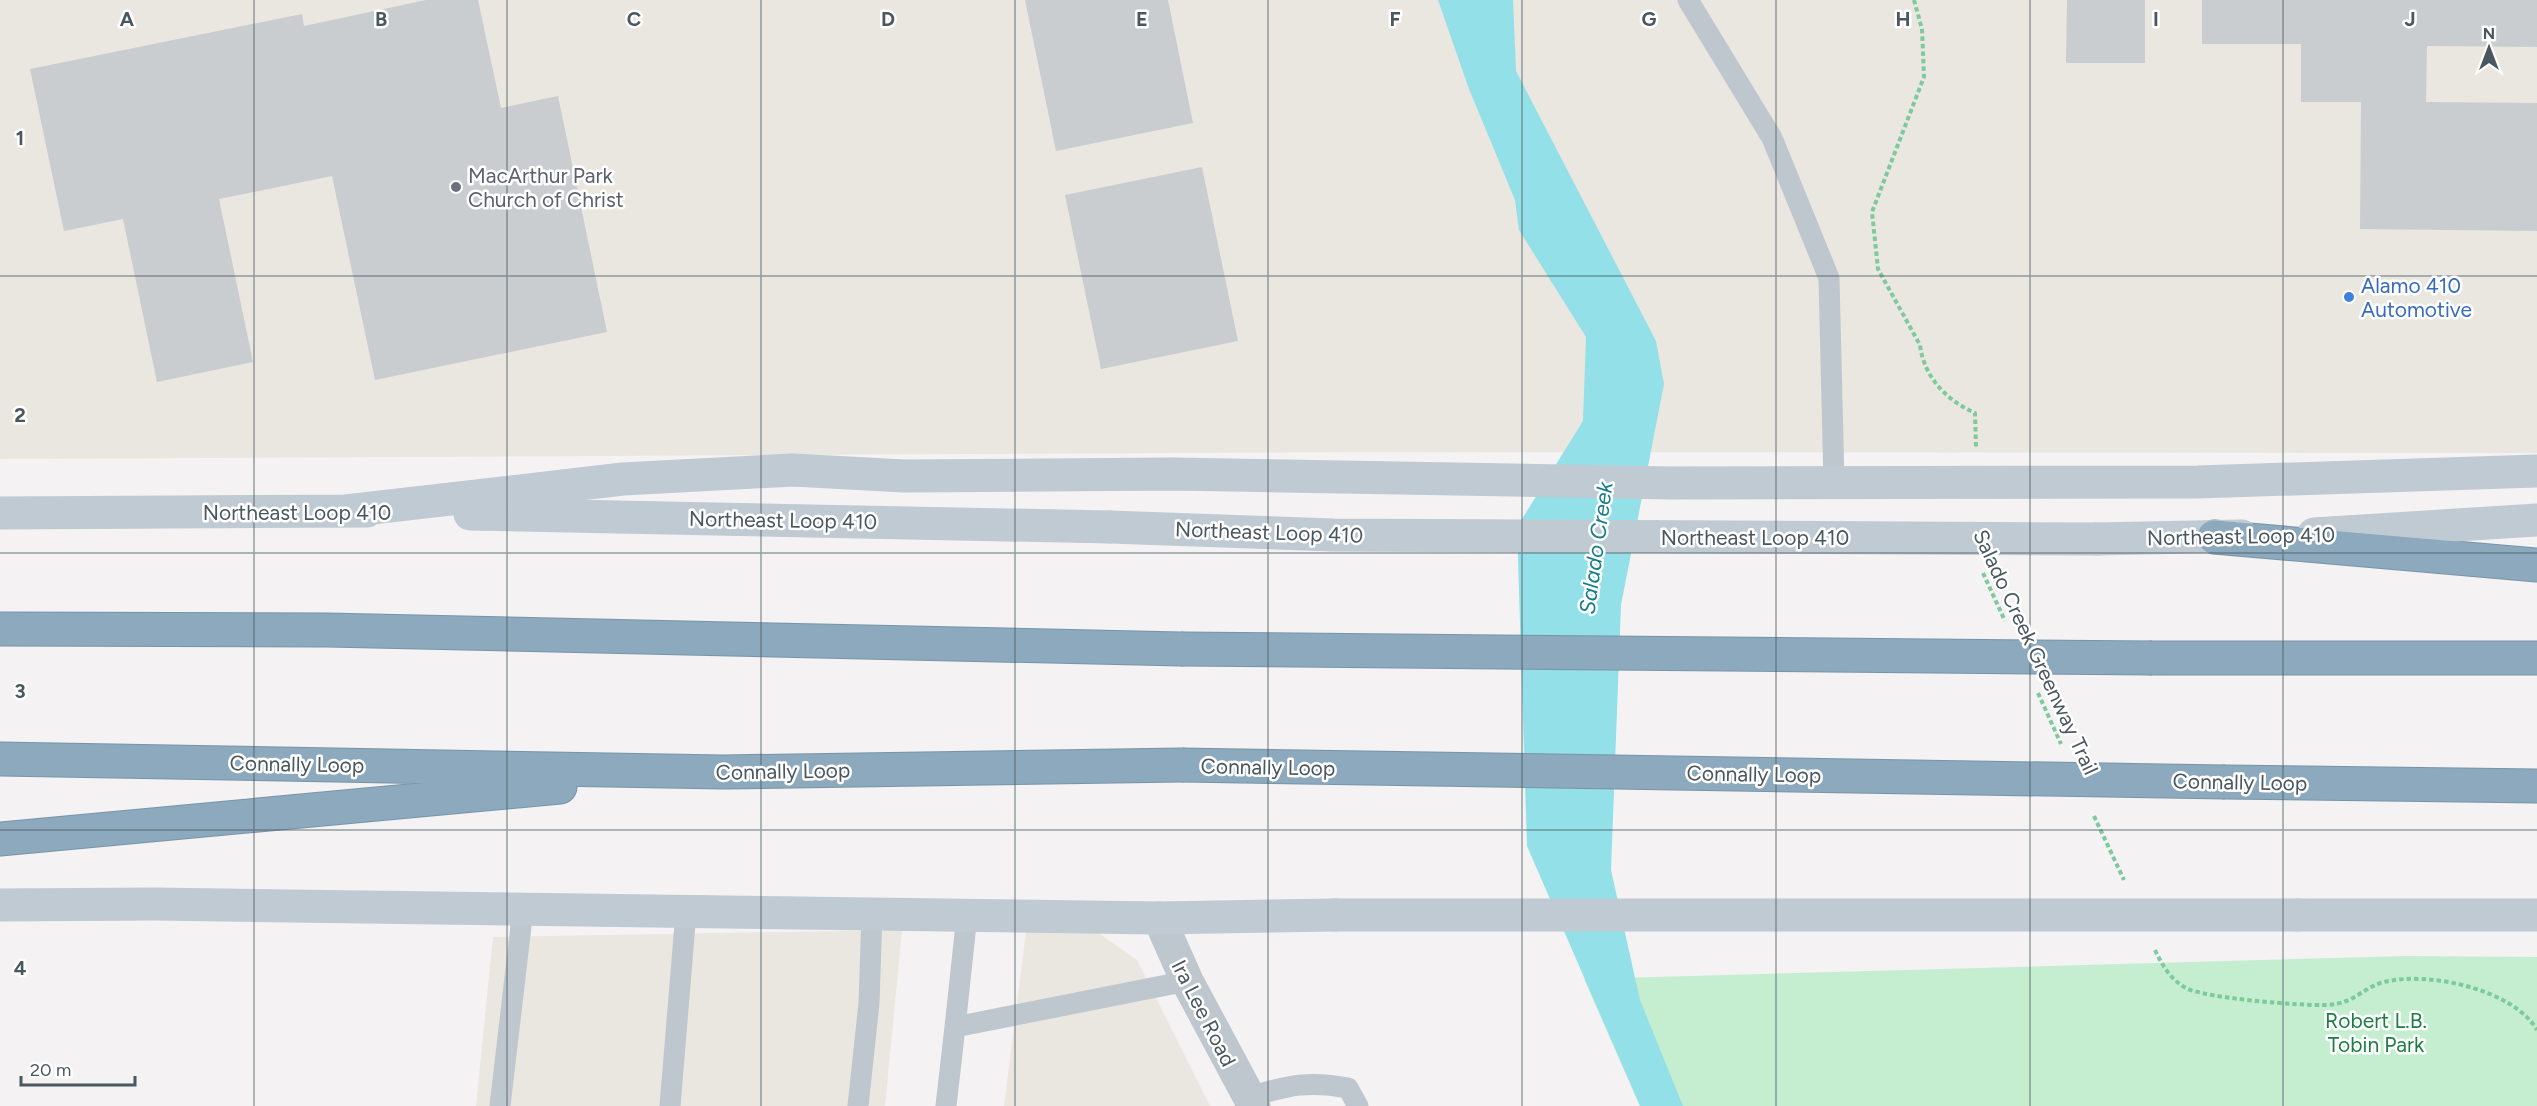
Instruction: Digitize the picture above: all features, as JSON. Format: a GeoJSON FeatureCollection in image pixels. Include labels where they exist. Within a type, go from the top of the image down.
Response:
{"type":"FeatureCollection","features":[{"type":"Feature","properties":{"kind":"highway"},"geometry":{"type":"LineString","coordinates":[[2214,537],[2537,565]]}},
{"type":"Feature","properties":{"kind":"highway"},"geometry":{"type":"LineString","coordinates":[[0,629],[327,630],[1181,649],[2152,658],[2537,658]]}},
{"type":"Feature","properties":{"kind":"highway","name":"Connally Loop"},"geometry":{"type":"LineString","coordinates":[[0,759],[723,772],[1182,765],[2537,786]]}},
{"type":"Feature","properties":{"kind":"highway"},"geometry":{"type":"LineString","coordinates":[[0,839],[723,772]]}},
{"type":"Feature","properties":{"kind":"main road"},"geometry":{"type":"LineString","coordinates":[[346,511],[623,479],[781,471],[904,476],[1172,474],[1672,483],[1834,483],[2198,482],[2537,471]]}},
{"type":"Feature","properties":{"kind":"main road","name":"Northeast Loop 410"},"geometry":{"type":"LineString","coordinates":[[0,513],[346,511],[1110,527],[1345,535],[2096,539],[2357,533],[2537,520]]}},
{"type":"Feature","properties":{"kind":"main road"},"geometry":{"type":"LineString","coordinates":[[0,905],[155,904],[1159,918],[1335,915],[2537,915]]}},
{"type":"Feature","properties":{"kind":"street","name":"Ira Lee Road"},"geometry":{"type":"LineString","coordinates":[[1159,918],[1187,981],[1251,1101]]}},
{"type":"Feature","properties":{"kind":"lane"},"geometry":{"type":"LineString","coordinates":[[1688,0],[1773,138],[1829,278],[1834,483]]}},
{"type":"Feature","properties":{"kind":"lane"},"geometry":{"type":"LineString","coordinates":[[500,1106],[523,909]]}},
{"type":"Feature","properties":{"kind":"lane"},"geometry":{"type":"LineString","coordinates":[[670,1106],[686,912]]}},
{"type":"Feature","properties":{"kind":"lane"},"geometry":{"type":"LineString","coordinates":[[858,1106],[869,1003],[872,914]]}},
{"type":"Feature","properties":{"kind":"lane"},"geometry":{"type":"LineString","coordinates":[[946,1106],[967,915]]}},
{"type":"Feature","properties":{"kind":"lane"},"geometry":{"type":"LineString","coordinates":[[955,1027],[1187,981]]}},
{"type":"Feature","properties":{"kind":"lane"},"geometry":{"type":"LineString","coordinates":[[1251,1101],[1284,1087],[1319,1082],[1348,1088],[1358,1106]]}},
{"type":"Feature","properties":{"kind":"path"},"geometry":{"type":"LineString","coordinates":[[1914,0],[1923,29],[1924,77],[1872,212],[1878,269],[1920,345],[1922,357],[1934,382],[1959,406],[1975,413],[1977,447],[1968,446]]}},
{"type":"Feature","properties":{"kind":"path","name":"Salado Creek Greenway Trail"},"geometry":{"type":"LineString","coordinates":[[1979,564],[2008,628]]}},
{"type":"Feature","properties":{"kind":"path","name":"Salado Creek Greenway Trail"},"geometry":{"type":"LineString","coordinates":[[2038,692],[2062,745]]}},
{"type":"Feature","properties":{"kind":"path"},"geometry":{"type":"LineString","coordinates":[[2091,809],[2126,884]]}},
{"type":"Feature","properties":{"kind":"path"},"geometry":{"type":"LineString","coordinates":[[2155,948],[2170,976],[2186,988],[2205,995],[2326,1005],[2353,1000],[2381,983],[2403,978],[2439,981],[2497,995],[2531,1019],[2537,1030]]}},
{"type":"Feature","properties":{"kind":"shaded area"},"geometry":{"type":"Polygon","coordinates":[[[0,0],[2537,0],[2537,453],[1366,452],[0,459],[0,0]]]}},
{"type":"Feature","properties":{"kind":"shaded area"},"geometry":{"type":"Polygon","coordinates":[[[902,930],[885,1106],[476,1106],[493,937],[902,930]]]}},
{"type":"Feature","properties":{"kind":"shaded area"},"geometry":{"type":"Polygon","coordinates":[[[1094,930],[1137,960],[1210,1106],[1004,1106],[1026,932],[1094,930]]]}},
{"type":"Feature","properties":{"kind":"green space","name":"Robert L.B. Tobin Park"},"geometry":{"type":"Polygon","coordinates":[[[2406,956],[2537,957],[2537,1106],[1640,1106],[1584,979],[2406,956]]]}},
{"type":"Feature","properties":{"kind":"water","name":"Salado Creek"},"geometry":{"type":"Polygon","coordinates":[[[1438,0],[1513,0],[1516,71],[1656,341],[1664,384],[1621,605],[1611,870],[1640,1000],[1683,1106],[1640,1106],[1527,846],[1517,527],[1583,421],[1586,337],[1519,230],[1515,200],[1469,89],[1438,0]]]}},
{"type":"Feature","properties":{"kind":"building","name":"MacArthur Park Church of Christ"},"geometry":{"type":"Polygon","coordinates":[[[426,0],[478,0],[501,108],[558,96],[607,332],[375,380],[332,176],[219,199],[253,362],[157,382],[123,219],[64,231],[30,69],[302,14],[304,26],[426,0]]]}},
{"type":"Feature","properties":{"kind":"building"},"geometry":{"type":"Polygon","coordinates":[[[1025,0],[1168,0],[1193,123],[1056,151],[1025,0]]]}},
{"type":"Feature","properties":{"kind":"building"},"geometry":{"type":"Polygon","coordinates":[[[2067,0],[2145,0],[2145,63],[2066,63],[2067,0]]]}},
{"type":"Feature","properties":{"kind":"building"},"geometry":{"type":"Polygon","coordinates":[[[2202,0],[2537,0],[2537,47],[2427,46],[2426,102],[2537,103],[2537,231],[2360,229],[2361,102],[2301,102],[2301,44],[2202,44],[2202,0]]]}},
{"type":"Feature","properties":{"kind":"building"},"geometry":{"type":"Polygon","coordinates":[[[1202,167],[1238,341],[1101,369],[1065,195],[1202,167]]]}},
{"type":"Feature","properties":{"kind":"place","name":"MacArthur Park Church of Christ"},"geometry":{"type":"Point","coordinates":[456,187]}},
{"type":"Feature","properties":{"kind":"place","name":"Alamo 410 Automotive"},"geometry":{"type":"Point","coordinates":[2349,297]}}]}
